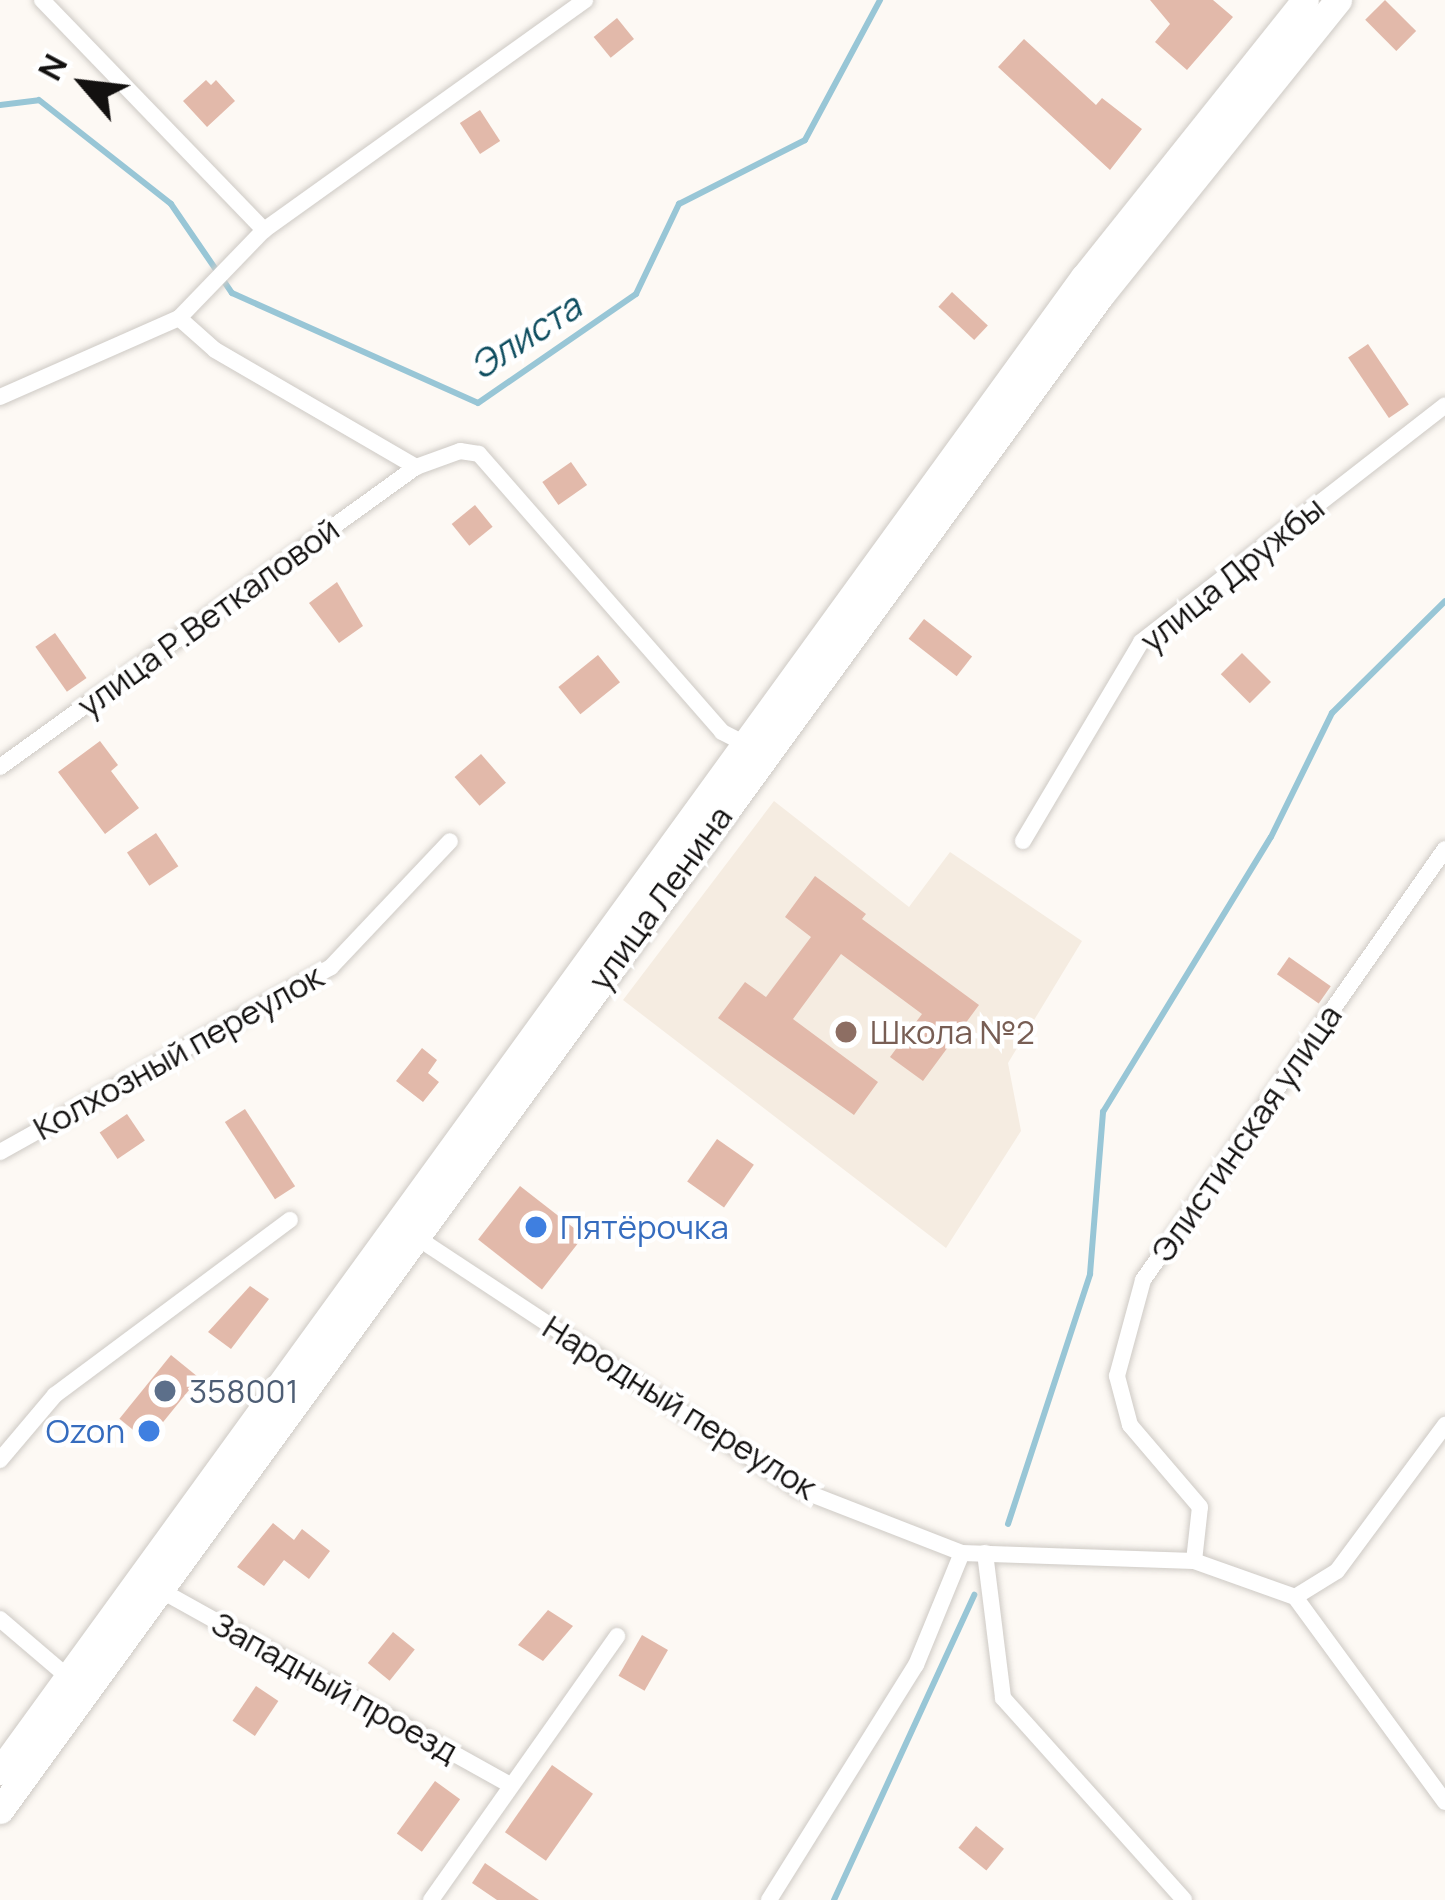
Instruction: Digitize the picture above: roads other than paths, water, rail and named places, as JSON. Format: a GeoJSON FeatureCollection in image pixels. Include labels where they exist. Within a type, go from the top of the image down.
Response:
{"type":"FeatureCollection","features":[{"type":"Feature","properties":{"kind":"main road","name":"улица Ленина"},"geometry":{"type":"LineString","coordinates":[[0,1810],[160,1590],[407,1231],[754,749],[1084,277],[1305,0]]}},
{"type":"Feature","properties":{"kind":"main road","name":"улица Ленина"},"geometry":{"type":"LineString","coordinates":[[754,749],[1100,296],[1338,0]]}},
{"type":"Feature","properties":{"kind":"main road","name":"улица Ленина"},"geometry":{"type":"LineString","coordinates":[[0,1771],[407,1231]]}},
{"type":"Feature","properties":{"kind":"street"},"geometry":{"type":"LineString","coordinates":[[42,0],[264,230]]}},
{"type":"Feature","properties":{"kind":"street"},"geometry":{"type":"LineString","coordinates":[[0,397],[178,318],[264,230],[585,0]]}},
{"type":"Feature","properties":{"kind":"street"},"geometry":{"type":"LineString","coordinates":[[178,318],[215,350],[416,467],[460,452],[479,454],[722,732],[754,749]]}},
{"type":"Feature","properties":{"kind":"street","name":"улица Дружбы"},"geometry":{"type":"LineString","coordinates":[[1023,841],[1141,642],[1445,405]]}},
{"type":"Feature","properties":{"kind":"street","name":"улица Р.Веткаловой"},"geometry":{"type":"LineString","coordinates":[[0,767],[416,467]]}},
{"type":"Feature","properties":{"kind":"street","name":"Колхозный переулок"},"geometry":{"type":"LineString","coordinates":[[0,1152],[332,967],[450,841]]}},
{"type":"Feature","properties":{"kind":"street","name":"Элистинская улица"},"geometry":{"type":"LineString","coordinates":[[1194,1561],[1200,1507],[1130,1425],[1117,1376],[1143,1280],[1445,849]]}},
{"type":"Feature","properties":{"kind":"street"},"geometry":{"type":"LineString","coordinates":[[0,1460],[55,1395],[290,1220]]}},
{"type":"Feature","properties":{"kind":"street","name":"Народный переулок"},"geometry":{"type":"LineString","coordinates":[[407,1231],[798,1489],[962,1553],[1194,1561],[1295,1597]]}},
{"type":"Feature","properties":{"kind":"street"},"geometry":{"type":"LineString","coordinates":[[1445,1425],[1337,1571],[1295,1597],[1445,1802]]}},
{"type":"Feature","properties":{"kind":"street"},"geometry":{"type":"LineString","coordinates":[[769,1900],[916,1665],[962,1553]]}},
{"type":"Feature","properties":{"kind":"street"},"geometry":{"type":"LineString","coordinates":[[985,1553],[1003,1698],[1184,1900]]}},
{"type":"Feature","properties":{"kind":"street","name":"Западный проезд"},"geometry":{"type":"LineString","coordinates":[[160,1590],[509,1784]]}},
{"type":"Feature","properties":{"kind":"street"},"geometry":{"type":"LineString","coordinates":[[0,1619],[68,1677]]}},
{"type":"Feature","properties":{"kind":"street"},"geometry":{"type":"LineString","coordinates":[[430,1900],[617,1636]]}},
{"type":"Feature","properties":{"kind":"waterway","name":"Элиста"},"geometry":{"type":"LineString","coordinates":[[0,105],[39,100],[171,204],[232,293],[478,403],[636,294],[679,204],[805,140],[880,0]]}},
{"type":"Feature","properties":{"kind":"waterway"},"geometry":{"type":"LineString","coordinates":[[1008,1524],[1090,1274],[1103,1112],[1271,837],[1332,713],[1445,601]]}},
{"type":"Feature","properties":{"kind":"waterway"},"geometry":{"type":"LineString","coordinates":[[834,1900],[974,1595]]}},
{"type":"Feature","properties":{"kind":"place","name":"Школа №2"},"geometry":{"type":"Point","coordinates":[846,1032]}},
{"type":"Feature","properties":{"kind":"place","name":"Пятёрочка"},"geometry":{"type":"Point","coordinates":[536,1227]}},
{"type":"Feature","properties":{"kind":"place","name":"358001"},"geometry":{"type":"Point","coordinates":[165,1391]}},
{"type":"Feature","properties":{"kind":"place","name":"Ozon"},"geometry":{"type":"Point","coordinates":[149,1431]}}]}
